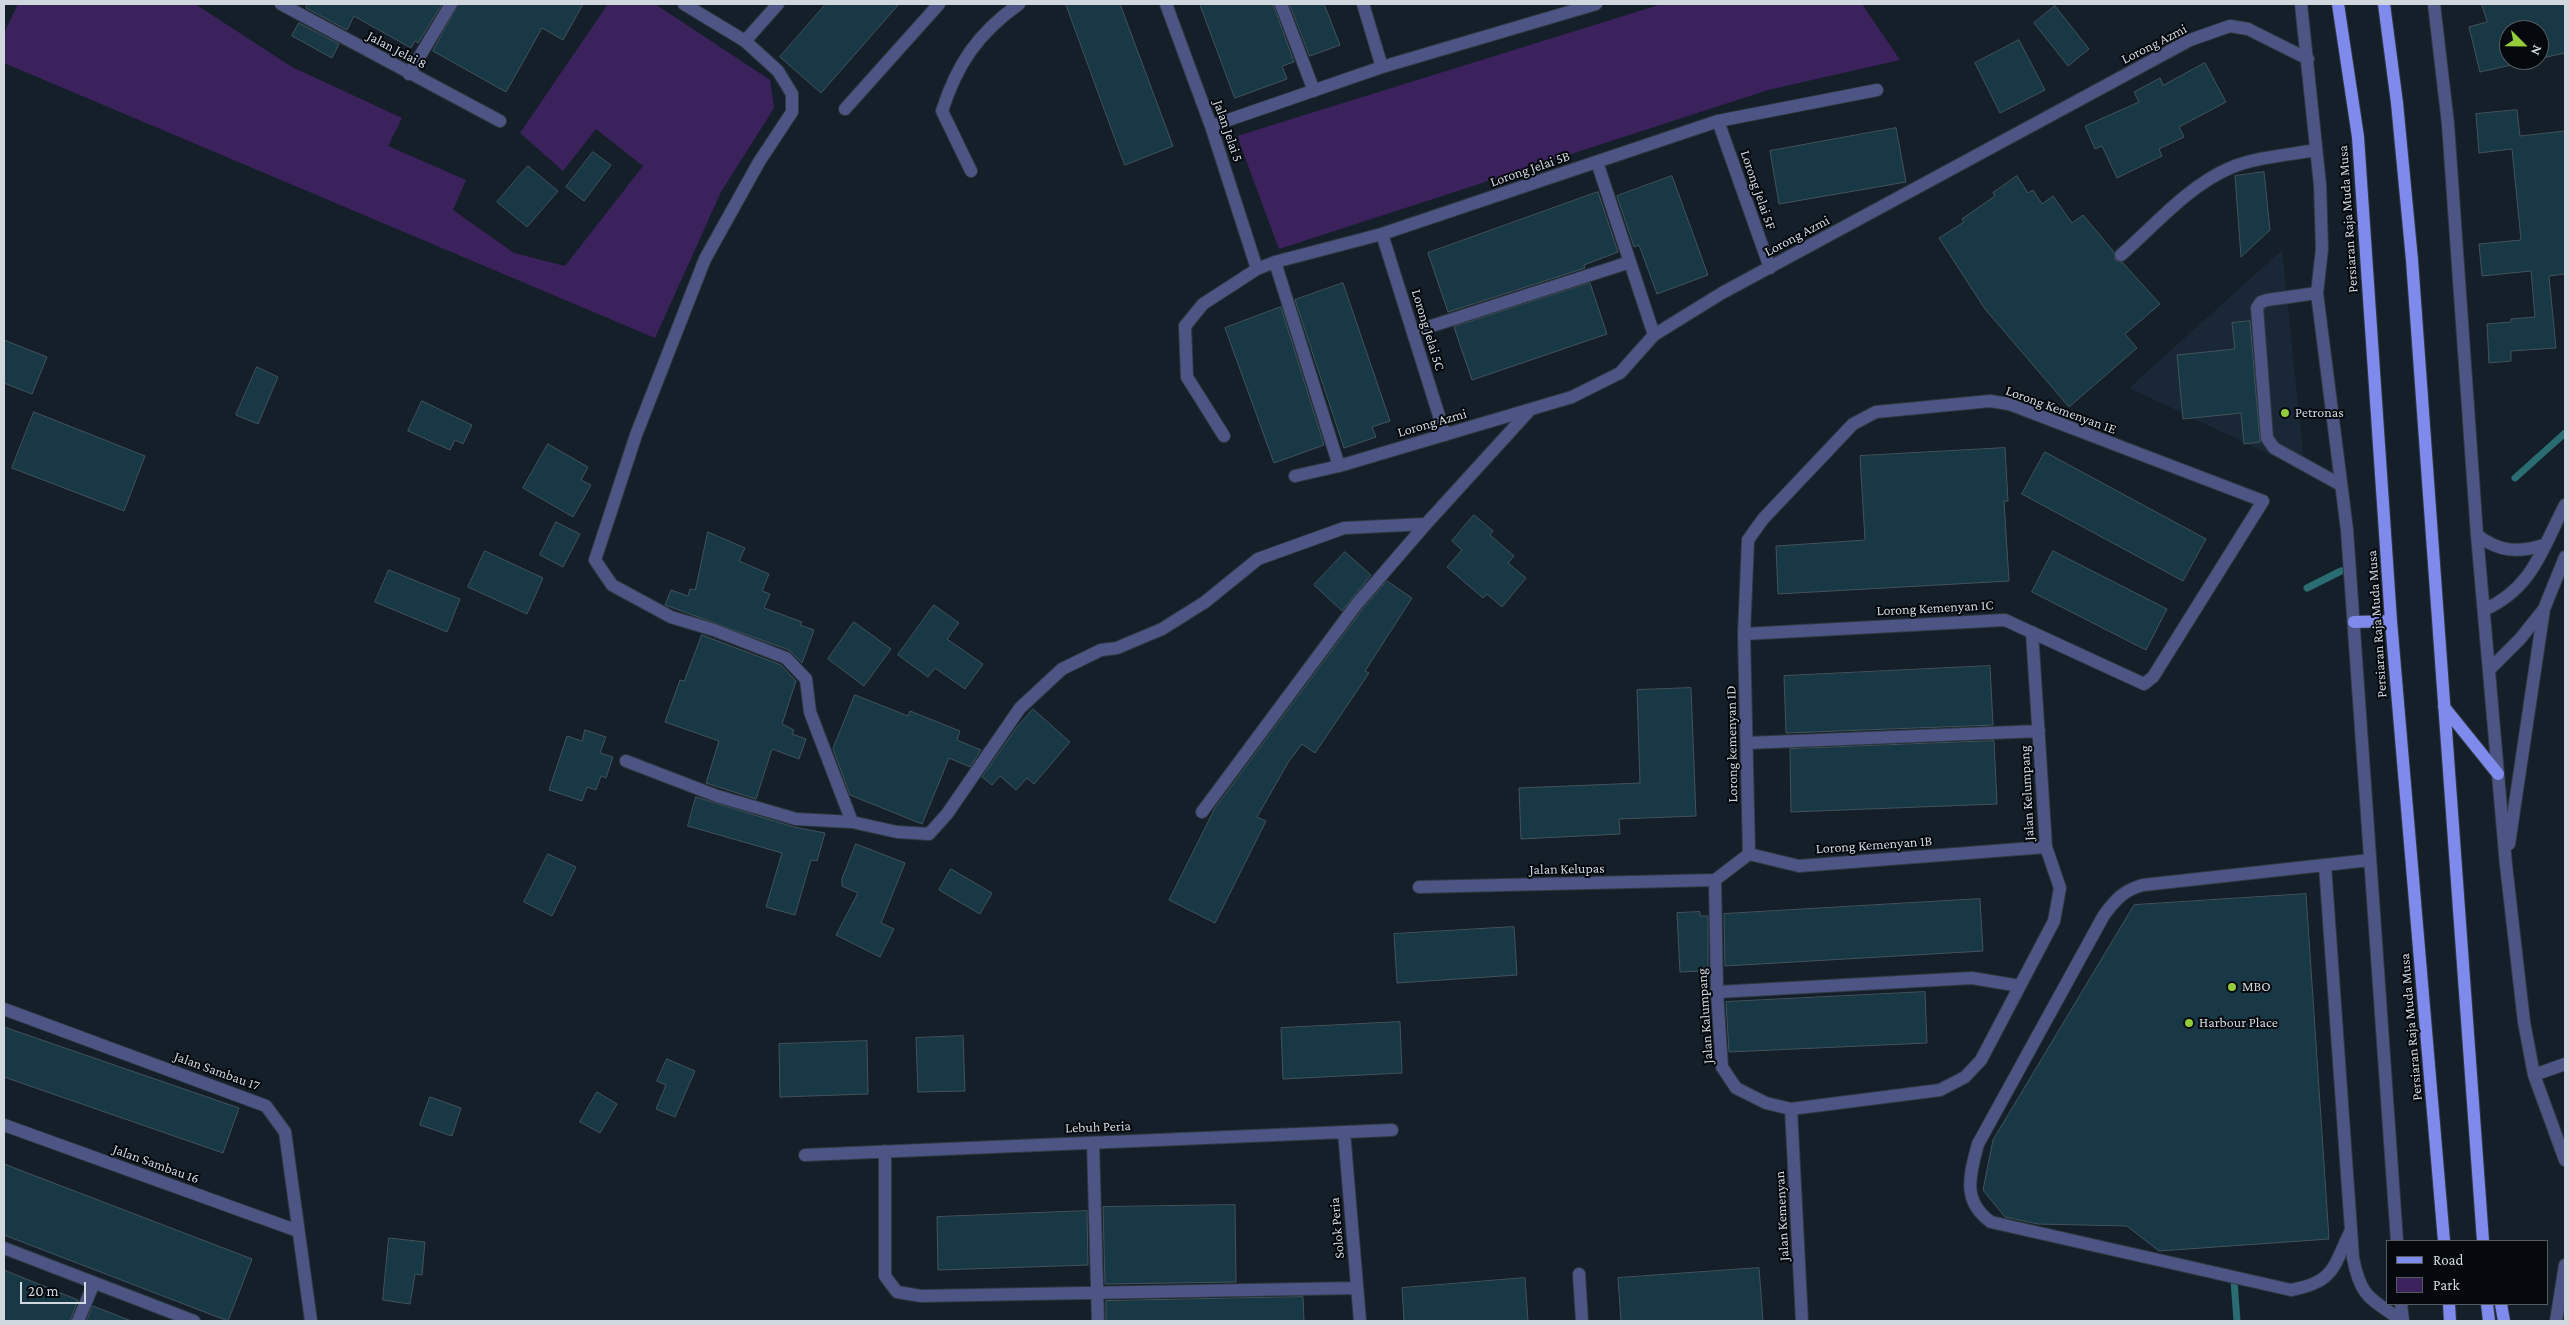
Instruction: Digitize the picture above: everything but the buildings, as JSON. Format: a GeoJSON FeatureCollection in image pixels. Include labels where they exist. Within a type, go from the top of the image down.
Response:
{"type":"FeatureCollection","features":[{"type":"Feature","properties":{"kind":"main road","name":"Persiaran Raja Muda Musa"},"geometry":{"type":"LineString","coordinates":[[2338,4],[2358,137],[2391,621],[2444,1240]]}},
{"type":"Feature","properties":{"kind":"main road"},"geometry":{"type":"LineString","coordinates":[[2384,4],[2397,103],[2412,260],[2483,1240]]}},
{"type":"Feature","properties":{"kind":"main road"},"geometry":{"type":"LineString","coordinates":[[2354,622],[2391,621]]}},
{"type":"Feature","properties":{"kind":"main road"},"geometry":{"type":"LineString","coordinates":[[2444,707],[2498,774]]}},
{"type":"Feature","properties":{"kind":"main road"},"geometry":{"type":"LineString","coordinates":[[2477,1170],[2490,1240]]}},
{"type":"Feature","properties":{"kind":"main road"},"geometry":{"type":"LineString","coordinates":[[2449,1305],[2450,1321]]}},
{"type":"Feature","properties":{"kind":"main road"},"geometry":{"type":"LineString","coordinates":[[2487,1305],[2489,1321]]}},
{"type":"Feature","properties":{"kind":"main road"},"geometry":{"type":"LineString","coordinates":[[2501,1305],[2504,1321]]}},
{"type":"Feature","properties":{"kind":"street","name":"Jalan Jelai 8"},"geometry":{"type":"LineString","coordinates":[[281,4],[408,74],[500,120]]}},
{"type":"Feature","properties":{"kind":"street"},"geometry":{"type":"LineString","coordinates":[[408,74],[451,4]]}},
{"type":"Feature","properties":{"kind":"street"},"geometry":{"type":"LineString","coordinates":[[684,4],[745,41],[778,71],[792,94],[792,112],[758,162],[705,259],[636,435],[595,560],[612,585],[671,617],[714,630],[786,658],[806,679],[810,712],[852,822]]}},
{"type":"Feature","properties":{"kind":"street"},"geometry":{"type":"LineString","coordinates":[[745,41],[778,4]]}},
{"type":"Feature","properties":{"kind":"street"},"geometry":{"type":"LineString","coordinates":[[845,109],[939,4]]}},
{"type":"Feature","properties":{"kind":"street"},"geometry":{"type":"LineString","coordinates":[[971,171],[942,111],[952,80],[972,48],[1004,14],[1019,4]]}},
{"type":"Feature","properties":{"kind":"street","name":"Jalan Jelai 5"},"geometry":{"type":"LineString","coordinates":[[1166,4],[1211,126],[1257,268]]}},
{"type":"Feature","properties":{"kind":"street"},"geometry":{"type":"LineString","coordinates":[[1281,4],[1314,91]]}},
{"type":"Feature","properties":{"kind":"street"},"geometry":{"type":"LineString","coordinates":[[1362,4],[1382,67]]}},
{"type":"Feature","properties":{"kind":"street"},"geometry":{"type":"LineString","coordinates":[[1211,126],[1382,67],[1596,4]]}},
{"type":"Feature","properties":{"kind":"street"},"geometry":{"type":"LineString","coordinates":[[2302,4],[2316,150],[2322,250],[2316,293],[2341,485],[2354,622],[2397,1240]]}},
{"type":"Feature","properties":{"kind":"street"},"geometry":{"type":"LineString","coordinates":[[2434,4],[2448,124],[2477,535],[2506,865],[2524,1022],[2534,1074],[2565,1160]]}},
{"type":"Feature","properties":{"kind":"street","name":"Lorong Azmi"},"geometry":{"type":"LineString","coordinates":[[1295,476],[1339,466],[1572,397],[1620,373],[1654,335],[1722,293],[2190,40],[2230,26],[2248,29],[2308,59]]}},
{"type":"Feature","properties":{"kind":"street","name":"Lorong Jelai 5B"},"geometry":{"type":"LineString","coordinates":[[1224,436],[1187,377],[1185,326],[1203,304],[1257,268],[1382,234],[1718,121],[1877,90]]}},
{"type":"Feature","properties":{"kind":"street","name":"Lorong Jelai 5F"},"geometry":{"type":"LineString","coordinates":[[1718,121],[1770,268]]}},
{"type":"Feature","properties":{"kind":"street"},"geometry":{"type":"LineString","coordinates":[[2121,255],[2200,185],[2215,175],[2232,167],[2257,160],[2316,150]]}},
{"type":"Feature","properties":{"kind":"street"},"geometry":{"type":"LineString","coordinates":[[1597,162],[1654,335]]}},
{"type":"Feature","properties":{"kind":"street","name":"Lorong Jelai 5C"},"geometry":{"type":"LineString","coordinates":[[1382,234],[1445,435]]}},
{"type":"Feature","properties":{"kind":"street"},"geometry":{"type":"LineString","coordinates":[[1275,262],[1339,466]]}},
{"type":"Feature","properties":{"kind":"street"},"geometry":{"type":"LineString","coordinates":[[1414,332],[1630,262]]}},
{"type":"Feature","properties":{"kind":"street"},"geometry":{"type":"LineString","coordinates":[[2316,293],[2267,300],[2261,302],[2257,308],[2267,438],[2274,448],[2341,485]]}},
{"type":"Feature","properties":{"kind":"street","name":"Lorong Kemenyan 1E"},"geometry":{"type":"LineString","coordinates":[[1744,634],[1748,540],[1763,519],[1853,424],[1876,412],[1990,401],[2009,404],[2263,501],[2153,678],[2144,684]]}},
{"type":"Feature","properties":{"kind":"street"},"geometry":{"type":"LineString","coordinates":[[1202,812],[1356,605],[1426,524],[1530,410]]}},
{"type":"Feature","properties":{"kind":"street"},"geometry":{"type":"LineString","coordinates":[[2484,610],[2505,599],[2524,583],[2565,505]]}},
{"type":"Feature","properties":{"kind":"street"},"geometry":{"type":"LineString","coordinates":[[626,762],[717,796],[796,819],[852,822],[897,832],[929,834],[947,814],[1020,708],[1062,669],[1102,650],[1117,648],[1162,629],[1205,602],[1258,559],[1344,528],[1426,524]]}},
{"type":"Feature","properties":{"kind":"street"},"geometry":{"type":"LineString","coordinates":[[2477,535],[2489,544],[2503,550],[2524,551],[2544,545]]}},
{"type":"Feature","properties":{"kind":"street"},"geometry":{"type":"LineString","coordinates":[[2506,865],[2544,608],[2565,557]]}},
{"type":"Feature","properties":{"kind":"street"},"geometry":{"type":"LineString","coordinates":[[2489,670],[2520,639],[2544,608]]}},
{"type":"Feature","properties":{"kind":"street","name":"Lorong Kemenyan 1C"},"geometry":{"type":"LineString","coordinates":[[1744,634],[2005,620],[2144,684]]}},
{"type":"Feature","properties":{"kind":"street","name":"Jalan Kelumpang"},"geometry":{"type":"LineString","coordinates":[[1940,1090],[1964,1077],[1981,1060],[2054,921],[2060,888],[2046,847],[2032,632]]}},
{"type":"Feature","properties":{"kind":"street","name":"Lorong kemenyan 1D"},"geometry":{"type":"LineString","coordinates":[[1744,634],[1749,854]]}},
{"type":"Feature","properties":{"kind":"street"},"geometry":{"type":"LineString","coordinates":[[1747,743],[2039,731]]}},
{"type":"Feature","properties":{"kind":"street","name":"Lorong Kemenyan 1B"},"geometry":{"type":"LineString","coordinates":[[1749,854],[1798,866],[2046,847]]}},
{"type":"Feature","properties":{"kind":"street"},"geometry":{"type":"LineString","coordinates":[[1715,880],[1749,854]]}},
{"type":"Feature","properties":{"kind":"street"},"geometry":{"type":"LineString","coordinates":[[2351,1230],[2328,1276],[2313,1286],[2291,1290],[1991,1222],[1974,1207],[1970,1190],[1972,1167],[1978,1144],[2104,915],[2115,900],[2128,889],[2143,885],[2370,860]]}},
{"type":"Feature","properties":{"kind":"street"},"geometry":{"type":"LineString","coordinates":[[2324,865],[2351,1230],[2357,1279],[2365,1294],[2402,1321]]}},
{"type":"Feature","properties":{"kind":"street","name":"Jalan Kelupas"},"geometry":{"type":"LineString","coordinates":[[1419,887],[1715,880]]}},
{"type":"Feature","properties":{"kind":"street","name":"Jalan Kalumpang"},"geometry":{"type":"LineString","coordinates":[[1715,880],[1717,992],[1722,1067],[1736,1088],[1766,1103],[1791,1108],[1940,1090]]}},
{"type":"Feature","properties":{"kind":"street"},"geometry":{"type":"LineString","coordinates":[[1717,992],[1972,978],[2020,986]]}},
{"type":"Feature","properties":{"kind":"street","name":"Jalan Sambau 17"},"geometry":{"type":"LineString","coordinates":[[4,1009],[266,1106],[285,1132],[311,1321]]}},
{"type":"Feature","properties":{"kind":"street"},"geometry":{"type":"LineString","coordinates":[[2534,1074],[2565,1064]]}},
{"type":"Feature","properties":{"kind":"street","name":"Jalan Kemenyan"},"geometry":{"type":"LineString","coordinates":[[1791,1108],[1802,1321]]}},
{"type":"Feature","properties":{"kind":"street","name":"Jalan Sambau 16"},"geometry":{"type":"LineString","coordinates":[[4,1125],[298,1231]]}},
{"type":"Feature","properties":{"kind":"street","name":"Lebuh Peria"},"geometry":{"type":"LineString","coordinates":[[805,1155],[1392,1130]]}},
{"type":"Feature","properties":{"kind":"street","name":"Solok Peria"},"geometry":{"type":"LineString","coordinates":[[1344,1132],[1360,1321]]}},
{"type":"Feature","properties":{"kind":"street"},"geometry":{"type":"LineString","coordinates":[[1094,1142],[1098,1321]]}},
{"type":"Feature","properties":{"kind":"street"},"geometry":{"type":"LineString","coordinates":[[885,1152],[885,1276],[897,1292],[921,1296],[1358,1288]]}},
{"type":"Feature","properties":{"kind":"street"},"geometry":{"type":"LineString","coordinates":[[4,1248],[194,1321]]}},
{"type":"Feature","properties":{"kind":"street"},"geometry":{"type":"LineString","coordinates":[[2556,1321],[2565,1265]]}},
{"type":"Feature","properties":{"kind":"street"},"geometry":{"type":"LineString","coordinates":[[1578,1274],[1582,1321]]}},
{"type":"Feature","properties":{"kind":"street"},"geometry":{"type":"LineString","coordinates":[[78,1321],[94,1283]]}},
{"type":"Feature","properties":{"kind":"street"},"geometry":{"type":"LineString","coordinates":[[2401,1305],[2402,1321]]}},
{"type":"Feature","properties":{"kind":"shaded area"},"geometry":{"type":"Polygon","coordinates":[[[2282,250],[2305,471],[2129,388],[2282,250]]]}},
{"type":"Feature","properties":{"kind":"green space"},"geometry":{"type":"Polygon","coordinates":[[[18,4],[195,4],[292,67],[402,118],[388,146],[466,180],[453,210],[514,253],[565,266],[643,166],[596,129],[563,171],[520,133],[608,4],[655,4],[770,80],[774,108],[721,192],[655,338],[4,63],[4,33],[18,4]]]}},
{"type":"Feature","properties":{"kind":"green space"},"geometry":{"type":"Polygon","coordinates":[[[1662,4],[1862,4],[1900,60],[1768,90],[1279,249],[1237,136],[1662,4]]]}},
{"type":"Feature","properties":{"kind":"waterway"},"geometry":{"type":"LineString","coordinates":[[2515,478],[2565,433]]}},
{"type":"Feature","properties":{"kind":"waterway"},"geometry":{"type":"LineString","coordinates":[[2307,588],[2341,571]]}},
{"type":"Feature","properties":{"kind":"waterway"},"geometry":{"type":"LineString","coordinates":[[2234,1281],[2237,1321]]}},
{"type":"Feature","properties":{"kind":"place","name":"Petronas"},"geometry":{"type":"Point","coordinates":[2285,413]}},
{"type":"Feature","properties":{"kind":"place","name":"MBO"},"geometry":{"type":"Point","coordinates":[2232,987]}},
{"type":"Feature","properties":{"kind":"place","name":"Harbour Place"},"geometry":{"type":"Point","coordinates":[2189,1023]}}]}
